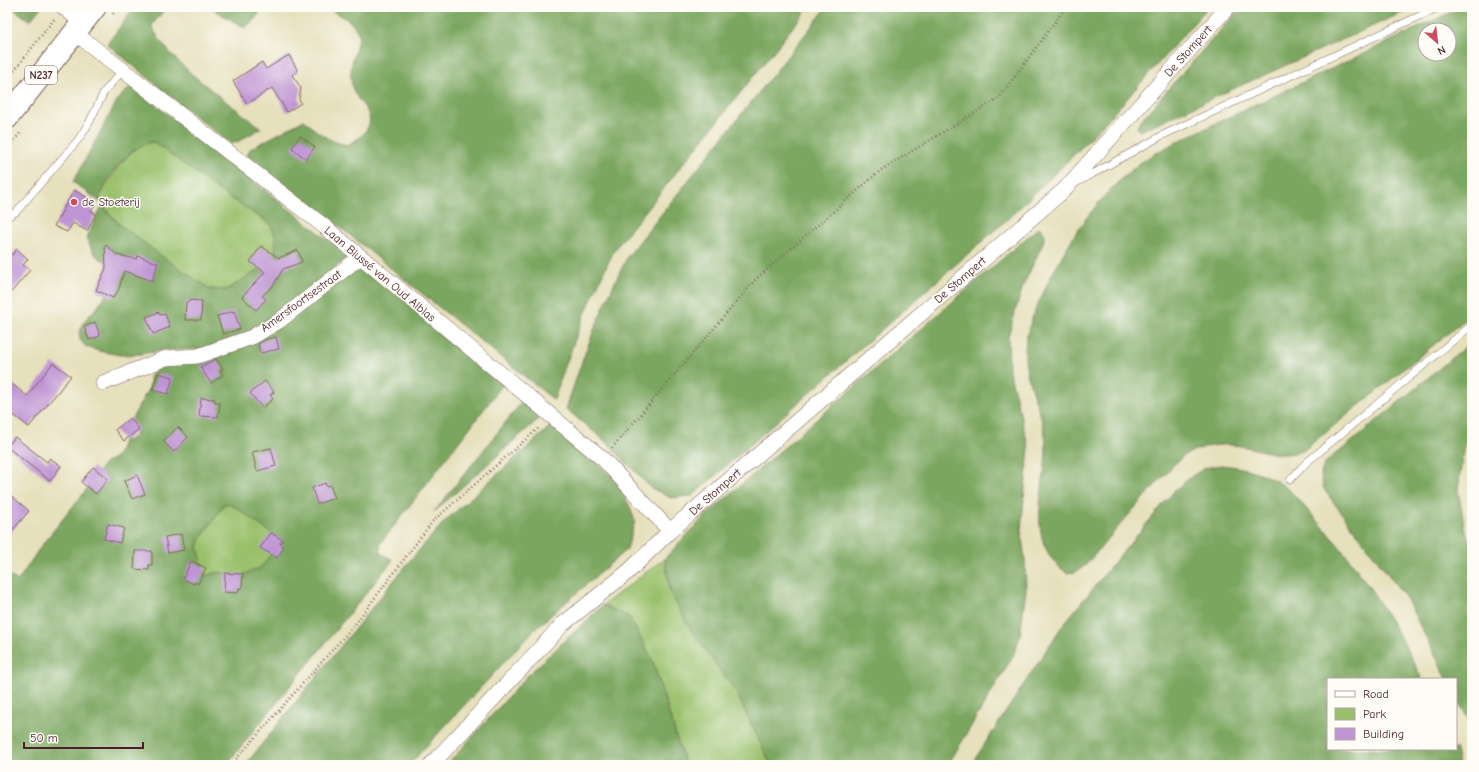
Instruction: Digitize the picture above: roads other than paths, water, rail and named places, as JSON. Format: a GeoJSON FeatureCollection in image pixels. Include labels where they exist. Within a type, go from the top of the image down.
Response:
{"type":"FeatureCollection","features":[{"type":"Feature","properties":{"kind":"main road","name":"N237"},"geometry":{"type":"LineString","coordinates":[[7,118],[84,21]]}},
{"type":"Feature","properties":{"kind":"street","name":"Laan Blussé van Oud Alblas"},"geometry":{"type":"LineString","coordinates":[[64,7],[84,21],[123,70],[325,227],[603,459],[670,531]]}},
{"type":"Feature","properties":{"kind":"street","name":"De Stompert"},"geometry":{"type":"LineString","coordinates":[[431,765],[563,624],[629,571],[670,531],[1064,190],[1228,7]]}},
{"type":"Feature","properties":{"kind":"street","name":"Amersfoortsestraat"},"geometry":{"type":"LineString","coordinates":[[103,383],[166,358],[198,356],[252,337],[279,320],[360,257]]}},
{"type":"Feature","properties":{"kind":"lane"},"geometry":{"type":"LineString","coordinates":[[1064,190],[1163,135],[1439,7]]}},
{"type":"Feature","properties":{"kind":"lane"},"geometry":{"type":"LineString","coordinates":[[7,216],[16,212],[78,140],[104,92],[123,70]]}},
{"type":"Feature","properties":{"kind":"lane"},"geometry":{"type":"LineString","coordinates":[[1290,480],[1306,463],[1472,325]]}},
{"type":"Feature","properties":{"kind":"place","name":"de Stoeterij"},"geometry":{"type":"Point","coordinates":[74,202]}}]}
